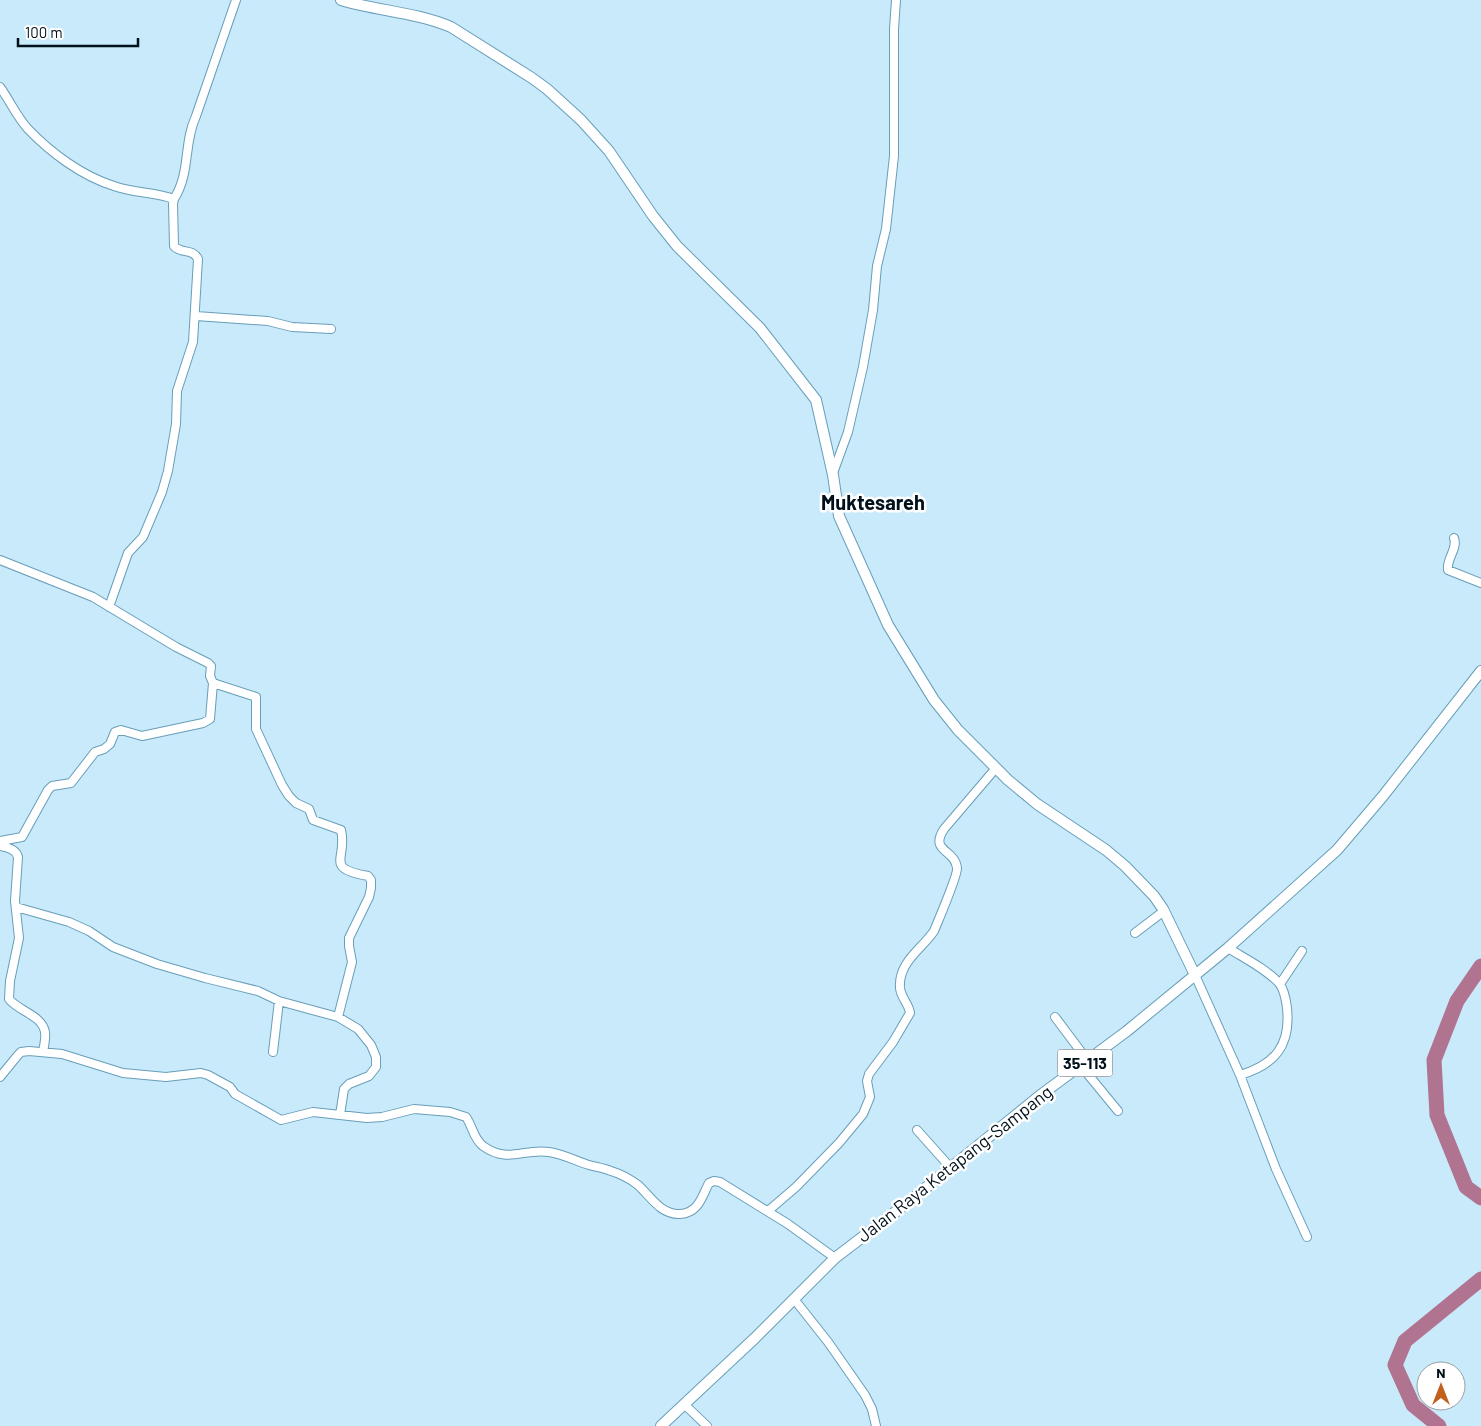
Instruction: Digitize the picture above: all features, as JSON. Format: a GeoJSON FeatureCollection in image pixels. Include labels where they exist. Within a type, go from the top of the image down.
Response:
{"type":"FeatureCollection","features":[{"type":"Feature","properties":{"kind":"main road"},"geometry":{"type":"LineString","coordinates":[[340,0],[415,15],[435,20],[451,27],[548,89],[581,120],[609,151],[677,246],[760,328],[816,400],[839,516],[888,624],[943,712],[996,768],[1037,804],[1106,850],[1125,866],[1154,896],[1164,911],[1195,975]]}},
{"type":"Feature","properties":{"kind":"main road","name":"Jalan Raya Ketapang-Sampang"},"geometry":{"type":"LineString","coordinates":[[661,1426],[794,1299],[834,1258],[907,1203],[950,1167],[1195,975],[1228,948],[1337,850],[1479,676]]}},
{"type":"Feature","properties":{"kind":"street"},"geometry":{"type":"LineString","coordinates":[[109,607],[128,553],[143,538],[166,478],[176,424],[177,391],[193,342],[198,259],[192,252],[178,250],[174,246],[174,199],[180,192],[183,182],[191,128],[236,0]]}},
{"type":"Feature","properties":{"kind":"street"},"geometry":{"type":"LineString","coordinates":[[832,475],[848,432],[873,310],[877,266],[886,229],[894,156],[894,29],[896,0]]}},
{"type":"Feature","properties":{"kind":"street"},"geometry":{"type":"LineString","coordinates":[[0,87],[28,128],[55,153],[86,175],[116,187],[174,199]]}},
{"type":"Feature","properties":{"kind":"street"},"geometry":{"type":"LineString","coordinates":[[196,316],[268,321],[292,327],[331,329]]}},
{"type":"Feature","properties":{"kind":"street"},"geometry":{"type":"LineString","coordinates":[[1454,538],[1455,546],[1448,564],[1448,570],[1481,583]]}},
{"type":"Feature","properties":{"kind":"street"},"geometry":{"type":"LineString","coordinates":[[0,560],[75,589],[176,647],[208,663],[211,666],[210,676],[213,683],[210,719],[203,723],[142,736],[121,730],[115,732],[110,744],[104,749],[95,752],[71,783],[52,786],[48,790],[22,837],[0,841]]}},
{"type":"Feature","properties":{"kind":"street"},"geometry":{"type":"LineString","coordinates":[[213,683],[256,697],[256,729],[284,790],[296,803],[310,809],[313,820],[340,828],[342,834],[340,861],[343,868],[370,878],[371,888],[368,897],[349,938],[352,960],[338,1017]]}},
{"type":"Feature","properties":{"kind":"street"},"geometry":{"type":"LineString","coordinates":[[768,1211],[796,1187],[839,1143],[862,1114],[870,1097],[867,1081],[869,1074],[894,1042],[910,1013],[901,994],[900,982],[902,973],[912,955],[929,939],[934,931],[957,875],[956,863],[940,845],[939,837],[996,768]]}},
{"type":"Feature","properties":{"kind":"street"},"geometry":{"type":"LineString","coordinates":[[0,846],[11,849],[18,854],[16,908],[19,938],[8,996],[11,1002],[38,1020],[44,1027],[43,1052]]}},
{"type":"Feature","properties":{"kind":"street"},"geometry":{"type":"LineString","coordinates":[[16,908],[69,922],[89,931],[113,947],[156,964],[258,991],[279,1000],[338,1017],[358,1029],[371,1045],[377,1062],[375,1069],[369,1076],[344,1088],[340,1115]]}},
{"type":"Feature","properties":{"kind":"street"},"geometry":{"type":"LineString","coordinates":[[1135,933],[1164,911]]}},
{"type":"Feature","properties":{"kind":"street"},"geometry":{"type":"LineString","coordinates":[[1228,948],[1266,972],[1280,984],[1285,995],[1288,1018],[1288,1031],[1274,1058],[1263,1067],[1240,1076]]}},
{"type":"Feature","properties":{"kind":"street"},"geometry":{"type":"LineString","coordinates":[[1280,984],[1302,951]]}},
{"type":"Feature","properties":{"kind":"street"},"geometry":{"type":"LineString","coordinates":[[1195,975],[1240,1076],[1276,1169],[1307,1238]]}},
{"type":"Feature","properties":{"kind":"street"},"geometry":{"type":"LineString","coordinates":[[272,1052],[279,1000]]}},
{"type":"Feature","properties":{"kind":"street"},"geometry":{"type":"LineString","coordinates":[[1056,1017],[1118,1111]]}},
{"type":"Feature","properties":{"kind":"street"},"geometry":{"type":"LineString","coordinates":[[0,1077],[21,1052],[43,1052],[68,1056],[123,1073],[166,1077],[194,1073],[208,1075],[230,1087],[235,1094],[281,1120],[313,1112],[376,1118],[414,1109],[457,1113],[466,1118],[475,1138],[493,1152],[509,1156],[534,1151],[548,1152],[611,1171],[637,1185],[666,1212],[683,1214],[694,1209],[701,1201],[708,1184],[714,1181],[725,1185],[768,1211],[834,1258]]}},
{"type":"Feature","properties":{"kind":"street"},"geometry":{"type":"LineString","coordinates":[[917,1130],[950,1167]]}},
{"type":"Feature","properties":{"kind":"street"},"geometry":{"type":"LineString","coordinates":[[794,1299],[866,1395],[872,1408],[876,1426]]}},
{"type":"Feature","properties":{"kind":"street"},"geometry":{"type":"LineString","coordinates":[[684,1404],[707,1426]]}},
{"type":"Feature","properties":{"kind":"waterway"},"geometry":{"type":"LineString","coordinates":[[1481,966],[1457,1001],[1434,1060],[1437,1115],[1466,1187],[1481,1198]]}},
{"type":"Feature","properties":{"kind":"waterway"},"geometry":{"type":"LineString","coordinates":[[1439,1426],[1413,1405],[1395,1365],[1405,1341],[1481,1279]]}},
{"type":"Feature","properties":{"kind":"district","name":"Muktesareh"},"geometry":{"type":"Point","coordinates":[873,503]}}]}
